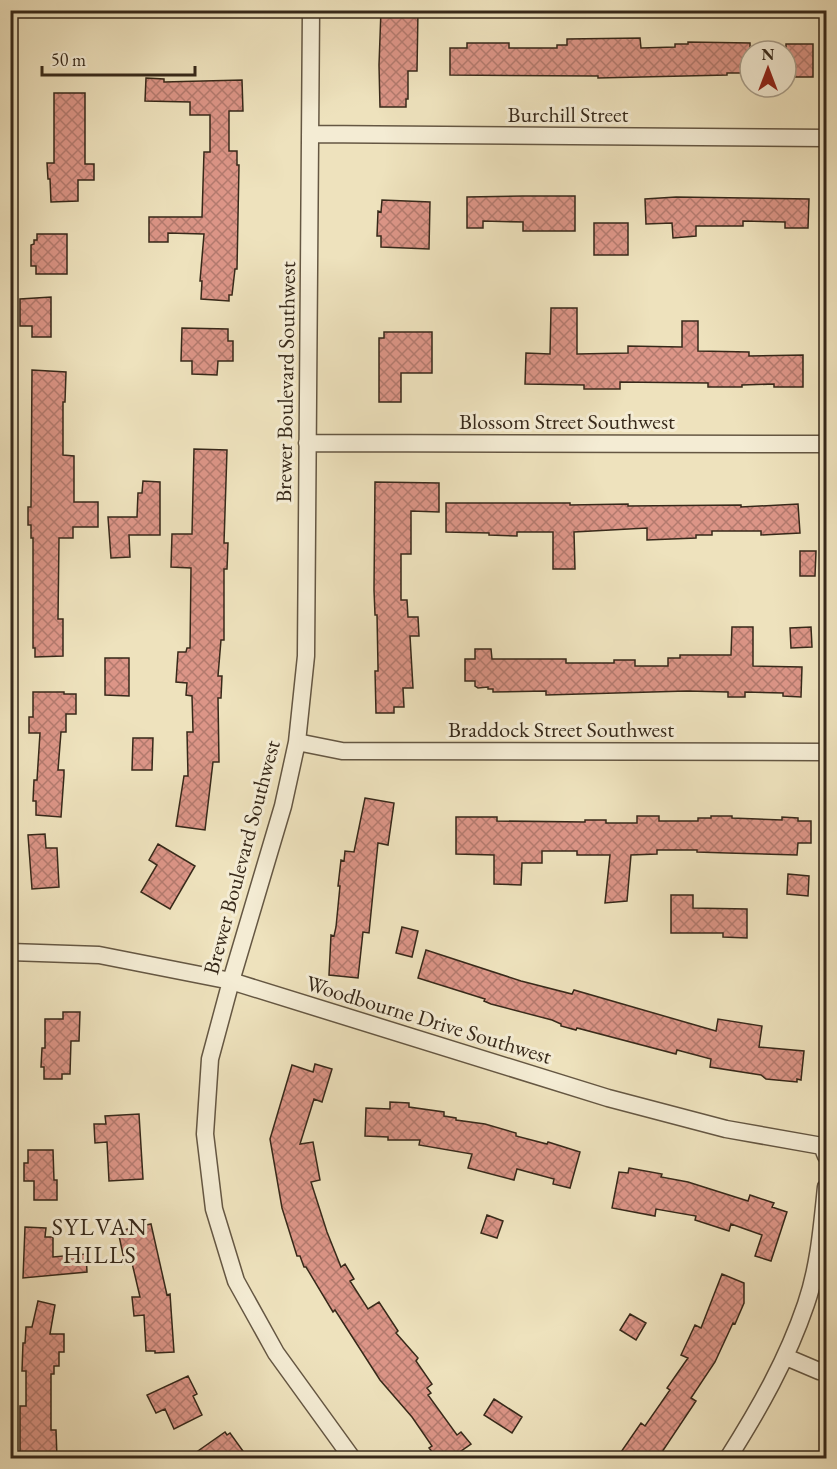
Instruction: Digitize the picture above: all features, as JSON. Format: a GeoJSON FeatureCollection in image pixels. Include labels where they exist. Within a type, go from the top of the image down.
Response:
{"type":"FeatureCollection","features":[{"type":"Feature","properties":{"kind":"street","name":"Brewer Boulevard Southwest"},"geometry":{"type":"LineString","coordinates":[[311,10],[306,656],[297,742],[283,806],[210,1059],[205,1134],[214,1209],[236,1281],[276,1353],[352,1458]]}},
{"type":"Feature","properties":{"kind":"street","name":"Burchill Street"},"geometry":{"type":"LineString","coordinates":[[310,134],[826,138]]}},
{"type":"Feature","properties":{"kind":"street","name":"Blossom Street Southwest"},"geometry":{"type":"LineString","coordinates":[[307,442],[826,444]]}},
{"type":"Feature","properties":{"kind":"street","name":"Braddock Street Southwest"},"geometry":{"type":"LineString","coordinates":[[297,742],[342,751],[826,752]]}},
{"type":"Feature","properties":{"kind":"street","name":"Woodbourne Drive Southwest"},"geometry":{"type":"LineString","coordinates":[[10,952],[99,955],[231,981],[608,1098],[726,1129],[822,1146],[826,1156]]}},
{"type":"Feature","properties":{"kind":"street"},"geometry":{"type":"LineString","coordinates":[[728,1458],[762,1404],[786,1357],[807,1302],[821,1243],[826,1187]]}},
{"type":"Feature","properties":{"kind":"street"},"geometry":{"type":"LineString","coordinates":[[786,1357],[826,1372]]}},
{"type":"Feature","properties":{"kind":"building"},"geometry":{"type":"Polygon","coordinates":[[[381,10],[418,10],[417,71],[408,71],[406,107],[380,107],[381,10]]]}},
{"type":"Feature","properties":{"kind":"building"},"geometry":{"type":"Polygon","coordinates":[[[640,38],[641,48],[675,47],[675,44],[688,44],[688,42],[738,43],[738,73],[598,78],[598,76],[450,75],[450,48],[467,48],[467,43],[509,43],[509,48],[557,48],[557,45],[567,45],[567,39],[640,38]]]}},
{"type":"Feature","properties":{"kind":"building"},"geometry":{"type":"Polygon","coordinates":[[[798,44],[813,44],[813,77],[798,77],[798,44]]]}},
{"type":"Feature","properties":{"kind":"building"},"geometry":{"type":"Polygon","coordinates":[[[146,78],[164,79],[164,82],[242,80],[243,111],[229,111],[229,151],[237,151],[237,165],[239,165],[237,269],[235,269],[232,295],[229,295],[229,301],[201,299],[202,281],[200,281],[204,234],[168,233],[168,242],[149,242],[149,217],[202,217],[204,152],[210,152],[210,115],[190,115],[190,102],[145,101],[146,78]]]}},
{"type":"Feature","properties":{"kind":"building"},"geometry":{"type":"Polygon","coordinates":[[[54,93],[85,93],[85,164],[94,164],[94,180],[78,180],[78,201],[51,202],[47,163],[54,163],[54,93]]]}},
{"type":"Feature","properties":{"kind":"building"},"geometry":{"type":"Polygon","coordinates":[[[575,196],[575,231],[523,231],[523,222],[483,221],[483,228],[467,228],[467,197],[575,196]]]}},
{"type":"Feature","properties":{"kind":"building"},"geometry":{"type":"Polygon","coordinates":[[[676,197],[809,199],[808,228],[785,228],[785,222],[743,221],[743,226],[696,226],[696,236],[673,238],[672,223],[646,224],[645,199],[676,197]]]}},
{"type":"Feature","properties":{"kind":"building"},"geometry":{"type":"Polygon","coordinates":[[[382,200],[430,202],[429,249],[381,247],[381,236],[377,236],[378,211],[381,212],[382,200]]]}},
{"type":"Feature","properties":{"kind":"building"},"geometry":{"type":"Polygon","coordinates":[[[594,223],[628,223],[628,255],[594,255],[594,223]]]}},
{"type":"Feature","properties":{"kind":"building"},"geometry":{"type":"Polygon","coordinates":[[[37,234],[67,234],[67,274],[36,274],[36,266],[31,266],[31,245],[34,244],[34,240],[37,240],[37,234]]]}},
{"type":"Feature","properties":{"kind":"building"},"geometry":{"type":"Polygon","coordinates":[[[51,297],[51,337],[32,337],[32,326],[20,326],[20,299],[51,297]]]}},
{"type":"Feature","properties":{"kind":"building"},"geometry":{"type":"Polygon","coordinates":[[[551,308],[577,308],[577,354],[628,353],[628,346],[682,347],[682,321],[698,321],[698,351],[749,352],[749,356],[803,355],[803,387],[774,387],[774,384],[708,387],[708,383],[620,382],[620,389],[584,389],[584,385],[525,384],[526,353],[550,354],[551,308]]]}},
{"type":"Feature","properties":{"kind":"building"},"geometry":{"type":"Polygon","coordinates":[[[182,328],[228,329],[228,341],[233,341],[233,361],[218,361],[217,375],[192,374],[192,361],[181,361],[182,328]]]}},
{"type":"Feature","properties":{"kind":"building"},"geometry":{"type":"Polygon","coordinates":[[[384,332],[432,332],[432,373],[401,373],[401,402],[379,402],[379,338],[384,338],[384,332]]]}},
{"type":"Feature","properties":{"kind":"building"},"geometry":{"type":"Polygon","coordinates":[[[32,370],[66,372],[65,402],[63,402],[63,455],[74,456],[74,502],[98,502],[98,527],[73,527],[73,538],[59,538],[58,619],[63,619],[63,656],[35,657],[35,648],[33,648],[33,538],[31,538],[31,525],[28,525],[28,507],[31,507],[32,370]]]}},
{"type":"Feature","properties":{"kind":"building"},"geometry":{"type":"Polygon","coordinates":[[[194,449],[227,450],[224,543],[228,543],[227,569],[224,569],[224,640],[221,640],[218,676],[222,676],[221,698],[218,698],[219,762],[213,762],[205,830],[176,826],[184,776],[188,776],[187,732],[193,732],[192,696],[186,695],[187,683],[176,682],[178,652],[186,652],[187,648],[190,648],[191,568],[171,567],[172,534],[192,534],[194,449]]]}},
{"type":"Feature","properties":{"kind":"building"},"geometry":{"type":"Polygon","coordinates":[[[143,481],[160,482],[160,535],[129,535],[130,557],[111,558],[108,517],[137,517],[138,493],[142,493],[143,481]]]}},
{"type":"Feature","properties":{"kind":"building"},"geometry":{"type":"Polygon","coordinates":[[[375,482],[439,483],[439,512],[411,511],[411,554],[401,554],[401,600],[407,600],[408,617],[418,617],[419,636],[410,636],[413,688],[403,688],[404,707],[394,707],[394,713],[376,713],[375,671],[378,671],[378,667],[374,590],[375,482]]]}},
{"type":"Feature","properties":{"kind":"building"},"geometry":{"type":"Polygon","coordinates":[[[446,503],[741,505],[741,507],[798,504],[800,533],[761,535],[761,531],[712,531],[712,535],[696,535],[696,538],[647,540],[647,528],[574,532],[575,569],[553,569],[553,532],[517,532],[517,536],[446,532],[446,503]]]}},
{"type":"Feature","properties":{"kind":"building"},"geometry":{"type":"Polygon","coordinates":[[[800,551],[816,551],[815,576],[800,576],[800,551]]]}},
{"type":"Feature","properties":{"kind":"building"},"geometry":{"type":"Polygon","coordinates":[[[732,627],[753,627],[753,666],[802,667],[801,697],[783,696],[783,693],[745,692],[745,697],[728,697],[728,692],[687,691],[546,695],[546,691],[493,692],[493,689],[488,689],[488,687],[478,688],[475,686],[475,681],[465,681],[465,659],[475,659],[475,649],[491,649],[492,659],[566,659],[566,663],[614,663],[614,660],[635,660],[635,666],[668,666],[668,658],[680,658],[680,655],[731,655],[732,627]]]}},
{"type":"Feature","properties":{"kind":"building"},"geometry":{"type":"Polygon","coordinates":[[[811,627],[812,647],[791,648],[790,628],[811,627]]]}},
{"type":"Feature","properties":{"kind":"building"},"geometry":{"type":"Polygon","coordinates":[[[105,658],[129,658],[129,696],[105,695],[105,658]]]}},
{"type":"Feature","properties":{"kind":"building"},"geometry":{"type":"Polygon","coordinates":[[[33,692],[76,694],[76,714],[66,714],[66,732],[61,732],[58,770],[64,770],[64,775],[61,817],[36,815],[36,801],[33,801],[34,780],[37,780],[40,733],[29,733],[29,717],[33,717],[33,692]]]}},
{"type":"Feature","properties":{"kind":"building"},"geometry":{"type":"Polygon","coordinates":[[[133,738],[153,738],[152,770],[132,770],[133,738]]]}},
{"type":"Feature","properties":{"kind":"building"},"geometry":{"type":"Polygon","coordinates":[[[365,798],[394,803],[388,845],[378,843],[369,933],[363,932],[358,978],[329,975],[331,935],[334,936],[336,927],[341,860],[344,861],[345,851],[354,852],[365,798]]]}},
{"type":"Feature","properties":{"kind":"building"},"geometry":{"type":"Polygon","coordinates":[[[637,816],[659,816],[659,821],[698,821],[698,818],[711,818],[711,816],[782,820],[782,817],[798,818],[798,821],[811,821],[811,843],[798,843],[797,855],[657,850],[657,854],[631,855],[627,901],[605,903],[610,855],[577,855],[577,851],[542,851],[542,863],[522,863],[521,885],[494,884],[494,855],[456,854],[456,817],[497,817],[497,821],[585,822],[585,820],[606,820],[606,823],[637,823],[637,816]]]}},
{"type":"Feature","properties":{"kind":"building"},"geometry":{"type":"Polygon","coordinates":[[[45,834],[46,848],[57,848],[59,887],[32,889],[28,835],[45,834]]]}},
{"type":"Feature","properties":{"kind":"building"},"geometry":{"type":"Polygon","coordinates":[[[158,844],[195,866],[170,909],[141,892],[157,865],[149,860],[158,844]]]}},
{"type":"Feature","properties":{"kind":"building"},"geometry":{"type":"Polygon","coordinates":[[[788,874],[809,876],[808,896],[787,894],[788,874]]]}},
{"type":"Feature","properties":{"kind":"building"},"geometry":{"type":"Polygon","coordinates":[[[671,895],[693,895],[693,908],[747,909],[747,938],[723,937],[723,933],[671,933],[671,895]]]}},
{"type":"Feature","properties":{"kind":"building"},"geometry":{"type":"Polygon","coordinates":[[[402,927],[418,931],[412,957],[396,953],[402,927]]]}},
{"type":"Feature","properties":{"kind":"building"},"geometry":{"type":"Polygon","coordinates":[[[426,950],[521,981],[572,994],[574,990],[716,1031],[718,1019],[762,1026],[759,1047],[804,1051],[801,1080],[797,1079],[797,1082],[766,1079],[761,1075],[710,1067],[711,1059],[677,1050],[676,1054],[577,1028],[576,1030],[561,1026],[552,1020],[491,1004],[484,1001],[485,999],[418,978],[426,950]]]}},
{"type":"Feature","properties":{"kind":"building"},"geometry":{"type":"Polygon","coordinates":[[[63,1012],[80,1012],[79,1041],[71,1041],[70,1074],[62,1074],[62,1079],[44,1079],[44,1067],[41,1067],[42,1048],[45,1048],[45,1019],[63,1019],[63,1012]]]}},
{"type":"Feature","properties":{"kind":"building"},"geometry":{"type":"Polygon","coordinates":[[[315,1064],[332,1069],[322,1102],[314,1099],[300,1144],[313,1142],[320,1180],[311,1182],[327,1232],[341,1267],[345,1264],[354,1279],[350,1281],[368,1309],[379,1302],[398,1331],[396,1333],[418,1358],[416,1361],[432,1384],[427,1388],[431,1393],[428,1395],[457,1435],[461,1432],[471,1444],[451,1458],[437,1458],[429,1448],[432,1446],[412,1417],[380,1380],[335,1310],[333,1312],[304,1267],[300,1256],[297,1256],[282,1208],[270,1139],[292,1065],[313,1072],[315,1064]]]}},
{"type":"Feature","properties":{"kind":"building"},"geometry":{"type":"Polygon","coordinates":[[[390,1102],[409,1103],[409,1107],[444,1112],[444,1116],[456,1118],[456,1120],[485,1124],[516,1133],[516,1136],[547,1144],[548,1142],[580,1152],[570,1188],[553,1184],[554,1179],[517,1169],[514,1180],[468,1168],[472,1154],[419,1145],[420,1140],[388,1140],[388,1137],[365,1136],[366,1108],[390,1109],[390,1102]]]}},
{"type":"Feature","properties":{"kind":"building"},"geometry":{"type":"Polygon","coordinates":[[[139,1114],[143,1179],[109,1181],[107,1142],[95,1143],[94,1124],[106,1124],[105,1116],[139,1114]]]}},
{"type":"Feature","properties":{"kind":"building"},"geometry":{"type":"Polygon","coordinates":[[[28,1150],[53,1150],[57,1200],[34,1200],[34,1181],[24,1181],[24,1163],[28,1163],[28,1150]]]}},
{"type":"Feature","properties":{"kind":"building"},"geometry":{"type":"Polygon","coordinates":[[[629,1168],[662,1174],[661,1177],[688,1182],[748,1201],[750,1195],[774,1203],[772,1207],[787,1212],[771,1261],[755,1256],[762,1235],[731,1224],[729,1231],[695,1220],[696,1216],[656,1209],[655,1216],[612,1208],[619,1172],[628,1173],[629,1168]]]}},
{"type":"Feature","properties":{"kind":"building"},"geometry":{"type":"Polygon","coordinates":[[[487,1215],[503,1221],[497,1238],[481,1233],[487,1215]]]}},
{"type":"Feature","properties":{"kind":"building"},"geometry":{"type":"Polygon","coordinates":[[[151,1224],[167,1295],[170,1294],[174,1352],[146,1351],[144,1315],[134,1316],[132,1297],[140,1297],[132,1263],[125,1264],[118,1231],[151,1224]]]}},
{"type":"Feature","properties":{"kind":"building"},"geometry":{"type":"Polygon","coordinates":[[[25,1227],[46,1228],[45,1237],[53,1237],[53,1257],[86,1254],[87,1272],[23,1278],[25,1227]]]}},
{"type":"Feature","properties":{"kind":"building"},"geometry":{"type":"Polygon","coordinates":[[[722,1274],[744,1283],[744,1303],[735,1324],[733,1323],[715,1362],[691,1398],[696,1401],[658,1458],[631,1458],[621,1452],[641,1423],[645,1426],[670,1390],[667,1388],[688,1358],[681,1355],[695,1325],[701,1328],[722,1274]]]}},
{"type":"Feature","properties":{"kind":"building"},"geometry":{"type":"Polygon","coordinates":[[[38,1301],[55,1305],[50,1334],[64,1334],[64,1352],[59,1352],[59,1366],[54,1366],[54,1374],[51,1374],[51,1430],[56,1430],[57,1458],[20,1458],[20,1406],[26,1406],[26,1371],[22,1371],[23,1343],[25,1343],[26,1327],[32,1327],[38,1301]]]}},
{"type":"Feature","properties":{"kind":"building"},"geometry":{"type":"Polygon","coordinates":[[[630,1314],[646,1323],[636,1340],[620,1330],[630,1314]]]}},
{"type":"Feature","properties":{"kind":"building"},"geometry":{"type":"Polygon","coordinates":[[[188,1376],[197,1394],[193,1396],[202,1415],[174,1429],[165,1409],[156,1413],[147,1395],[188,1376]]]}},
{"type":"Feature","properties":{"kind":"building"},"geometry":{"type":"Polygon","coordinates":[[[494,1399],[522,1417],[512,1433],[484,1415],[494,1399]]]}},
{"type":"Feature","properties":{"kind":"building"},"geometry":{"type":"Polygon","coordinates":[[[225,1432],[227,1435],[230,1433],[248,1458],[188,1458],[225,1432]]]}},
{"type":"Feature","properties":{"kind":"district","name":"SYLVAN HILLS"},"geometry":{"type":"Point","coordinates":[100,1241]}}]}
